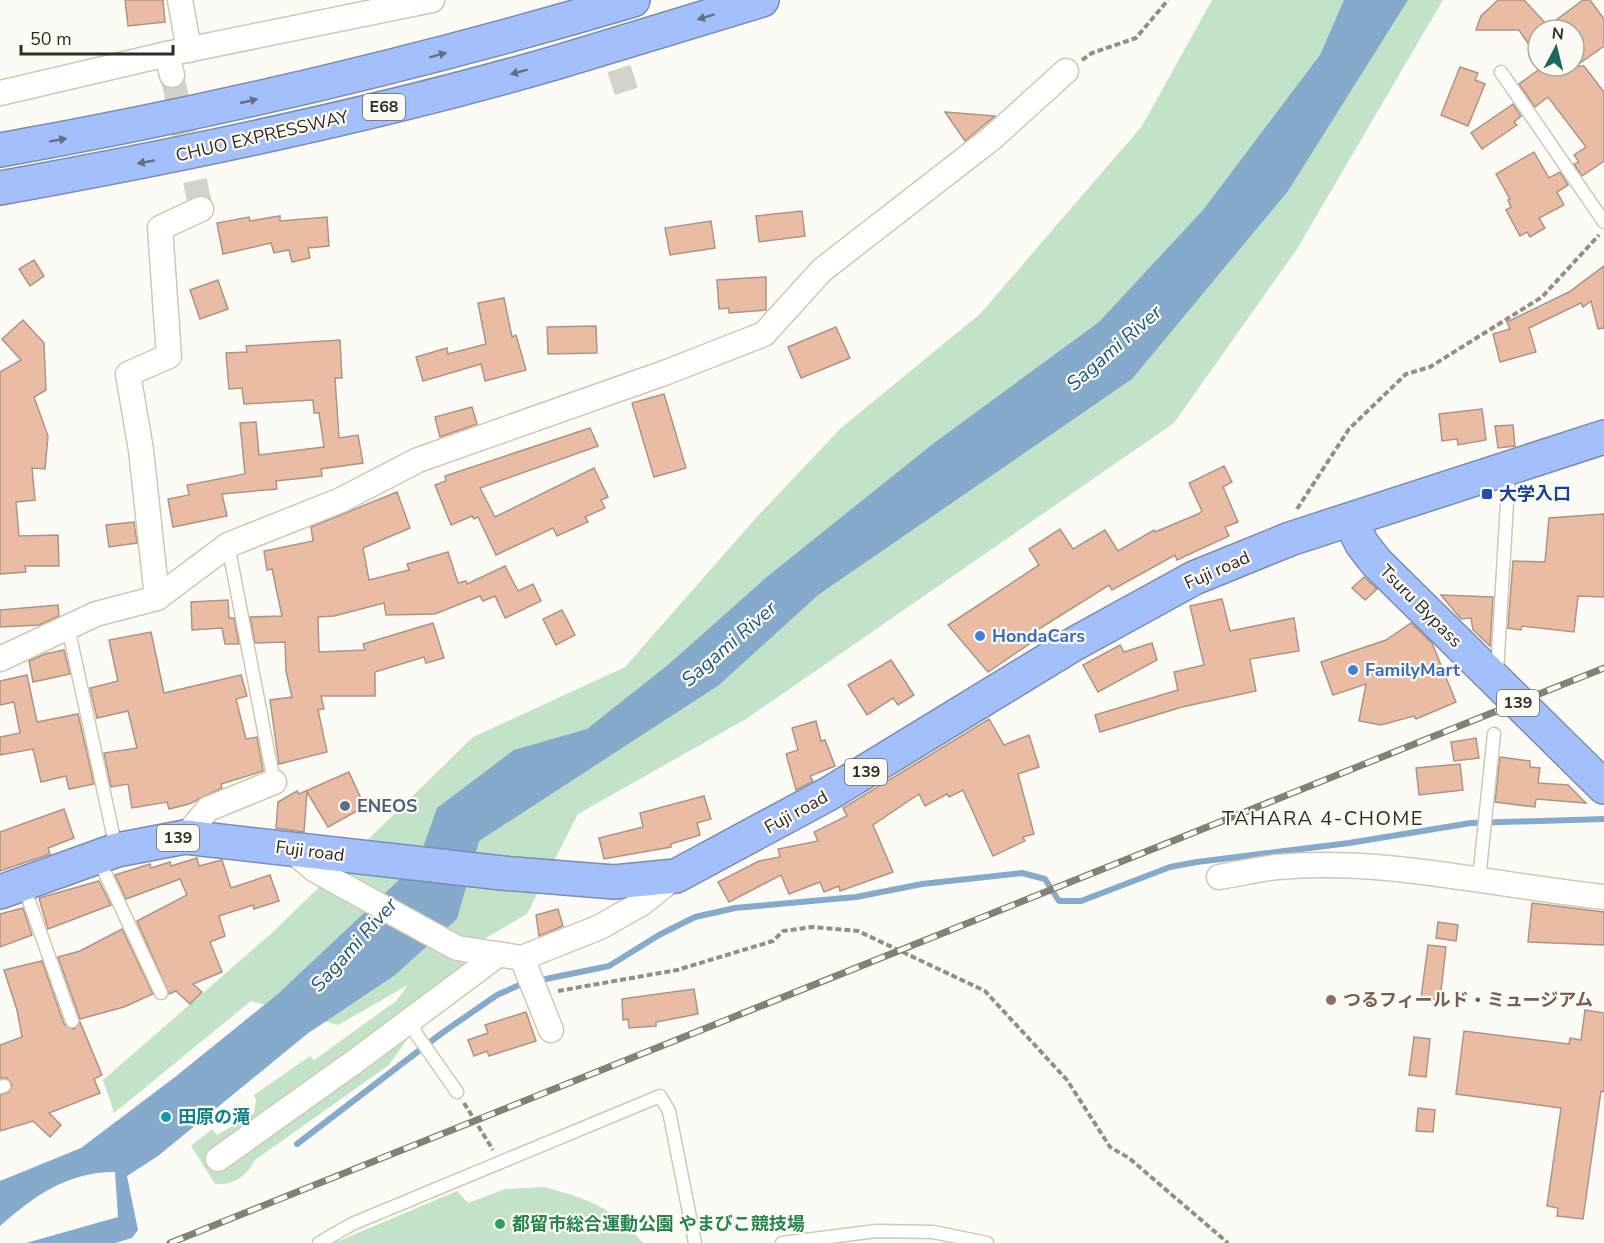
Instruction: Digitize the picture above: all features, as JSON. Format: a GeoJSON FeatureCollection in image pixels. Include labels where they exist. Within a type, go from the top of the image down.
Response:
{"type":"FeatureCollection","features":[{"type":"Feature","properties":{"kind":"highway","name":"CHUO EXPRESSWAY"},"geometry":{"type":"LineString","coordinates":[[0,150],[155,122],[368,74],[633,0]]}},
{"type":"Feature","properties":{"kind":"highway","name":"CHUO EXPRESSWAY"},"geometry":{"type":"LineString","coordinates":[[0,188],[163,159],[377,109],[557,62],[762,0]]}},
{"type":"Feature","properties":{"kind":"highway","name":"Fuji road"},"geometry":{"type":"LineString","coordinates":[[11,887],[107,854],[185,837],[502,873],[614,882],[676,876],[830,793],[1074,644],[1194,578],[1290,538],[1604,437]]}},
{"type":"Feature","properties":{"kind":"highway","name":"Tsuru Bypass"},"geometry":{"type":"LineString","coordinates":[[1350,520],[1362,544],[1376,562],[1604,787]]}},
{"type":"Feature","properties":{"kind":"street"},"geometry":{"type":"LineString","coordinates":[[176,60],[180,0]]}},
{"type":"Feature","properties":{"kind":"street"},"geometry":{"type":"LineString","coordinates":[[0,93],[176,60],[432,0]]}},
{"type":"Feature","properties":{"kind":"street"},"geometry":{"type":"LineString","coordinates":[[0,659],[96,614],[158,598],[228,545],[341,500],[418,460],[667,372],[764,334],[822,270],[992,138],[1066,72]]}},
{"type":"Feature","properties":{"kind":"street"},"geometry":{"type":"LineString","coordinates":[[158,598],[141,450],[128,374],[170,356],[160,228],[201,209]]}},
{"type":"Feature","properties":{"kind":"street"},"geometry":{"type":"LineString","coordinates":[[185,837],[208,809],[274,782]]}},
{"type":"Feature","properties":{"kind":"street"},"geometry":{"type":"LineString","coordinates":[[290,848],[315,870],[457,948],[499,954],[530,978],[551,1030]]}},
{"type":"Feature","properties":{"kind":"street"},"geometry":{"type":"LineString","coordinates":[[1219,878],[1276,867],[1333,866],[1479,879],[1604,897]]}},
{"type":"Feature","properties":{"kind":"street"},"geometry":{"type":"LineString","coordinates":[[530,978],[600,927],[642,903],[676,876]]}},
{"type":"Feature","properties":{"kind":"street"},"geometry":{"type":"LineString","coordinates":[[218,1160],[413,1028],[499,954]]}},
{"type":"Feature","properties":{"kind":"lane"},"geometry":{"type":"LineString","coordinates":[[1501,72],[1604,222]]}},
{"type":"Feature","properties":{"kind":"lane"},"geometry":{"type":"LineString","coordinates":[[1497,681],[1509,468]]}},
{"type":"Feature","properties":{"kind":"lane"},"geometry":{"type":"LineString","coordinates":[[228,545],[274,782]]}},
{"type":"Feature","properties":{"kind":"lane"},"geometry":{"type":"LineString","coordinates":[[68,627],[107,854],[161,993]]}},
{"type":"Feature","properties":{"kind":"lane"},"geometry":{"type":"LineString","coordinates":[[1479,879],[1494,734]]}},
{"type":"Feature","properties":{"kind":"lane"},"geometry":{"type":"LineString","coordinates":[[11,887],[72,1021]]}},
{"type":"Feature","properties":{"kind":"lane"},"geometry":{"type":"LineString","coordinates":[[413,1028],[457,1092]]}},
{"type":"Feature","properties":{"kind":"lane"},"geometry":{"type":"LineString","coordinates":[[319,1243],[352,1224],[660,1096],[669,1111],[695,1243]]}},
{"type":"Feature","properties":{"kind":"lane"},"geometry":{"type":"LineString","coordinates":[[782,1243],[888,1231],[933,1232],[987,1243]]}},
{"type":"Feature","properties":{"kind":"path"},"geometry":{"type":"LineString","coordinates":[[1066,72],[1092,53],[1136,38],[1168,0]]}},
{"type":"Feature","properties":{"kind":"path"},"geometry":{"type":"LineString","coordinates":[[1290,538],[1296,511],[1349,429],[1407,374],[1430,367],[1542,297],[1604,230]]}},
{"type":"Feature","properties":{"kind":"path"},"geometry":{"type":"LineString","coordinates":[[530,978],[677,970],[773,941],[783,931],[813,927],[858,931],[985,991],[1067,1080],[1110,1147],[1129,1158],[1228,1243]]}},
{"type":"Feature","properties":{"kind":"path"},"geometry":{"type":"LineString","coordinates":[[457,1092],[500,1161]]}},
{"type":"Feature","properties":{"kind":"green space"},"geometry":{"type":"Polygon","coordinates":[[[1212,0],[1443,0],[1297,249],[1174,423],[746,719],[578,814],[527,914],[455,956],[485,980],[408,1038],[389,1065],[255,1160],[239,1179],[215,1184],[191,1146],[212,1129],[217,1135],[254,1113],[256,1100],[254,1095],[310,1056],[314,1060],[396,1001],[408,985],[338,1025],[251,1001],[114,1113],[103,1080],[273,932],[473,737],[625,667],[755,519],[841,428],[980,314],[1142,126],[1212,0]]]}},
{"type":"Feature","properties":{"kind":"green space","name":"都留市総合運動公園 やまびこ競技場"},"geometry":{"type":"Polygon","coordinates":[[[544,1187],[574,1195],[599,1206],[621,1221],[643,1243],[334,1243],[457,1191],[468,1203],[505,1189],[544,1187]]]}},
{"type":"Feature","properties":{"kind":"water","name":"Sagami River"},"geometry":{"type":"Polygon","coordinates":[[[1344,0],[1408,0],[1288,191],[1132,379],[818,595],[719,685],[479,841],[457,919],[395,975],[307,1034],[158,1156],[127,1176],[138,1230],[132,1238],[115,1243],[26,1243],[118,1217],[115,1172],[98,1173],[66,1181],[39,1196],[0,1226],[0,1181],[81,1148],[175,1077],[279,993],[418,862],[437,808],[514,750],[587,729],[669,664],[768,576],[934,443],[1099,322],[1203,210],[1320,55],[1344,0]]]}},
{"type":"Feature","properties":{"kind":"building"},"geometry":{"type":"Polygon","coordinates":[[[125,0],[163,0],[165,22],[128,26],[125,0]]]}},
{"type":"Feature","properties":{"kind":"building"},"geometry":{"type":"Polygon","coordinates":[[[1498,0],[1524,0],[1541,18],[1526,18],[1526,40],[1519,30],[1476,30],[1481,16],[1498,0]]]}},
{"type":"Feature","properties":{"kind":"building"},"geometry":{"type":"Polygon","coordinates":[[[1583,0],[1590,0],[1604,19],[1604,46],[1586,59],[1586,18],[1559,18],[1583,0]]]}},
{"type":"Feature","properties":{"kind":"building"},"geometry":{"type":"Polygon","coordinates":[[[1460,67],[1478,73],[1475,80],[1485,84],[1468,126],[1441,115],[1460,67]]]}},
{"type":"Feature","properties":{"kind":"building"},"geometry":{"type":"Polygon","coordinates":[[[1586,69],[1604,92],[1604,161],[1582,176],[1574,164],[1579,162],[1574,155],[1586,147],[1548,97],[1535,107],[1519,84],[1527,78],[1586,78],[1586,69]]]}},
{"type":"Feature","properties":{"kind":"building"},"geometry":{"type":"Polygon","coordinates":[[[1513,104],[1521,116],[1514,122],[1517,125],[1482,149],[1471,133],[1513,104]]]}},
{"type":"Feature","properties":{"kind":"building"},"geometry":{"type":"Polygon","coordinates":[[[945,112],[995,116],[965,141],[945,112]]]}},
{"type":"Feature","properties":{"kind":"building"},"geometry":{"type":"Polygon","coordinates":[[[1534,152],[1549,178],[1560,172],[1568,185],[1557,192],[1564,205],[1539,218],[1545,228],[1530,237],[1527,232],[1520,236],[1506,210],[1511,207],[1508,200],[1510,199],[1496,174],[1534,152]]]}},
{"type":"Feature","properties":{"kind":"building"},"geometry":{"type":"Polygon","coordinates":[[[802,211],[805,236],[759,242],[756,216],[802,211]]]}},
{"type":"Feature","properties":{"kind":"building"},"geometry":{"type":"Polygon","coordinates":[[[280,216],[280,221],[327,217],[329,246],[308,248],[310,258],[292,262],[289,250],[274,253],[271,243],[223,254],[217,223],[249,217],[250,221],[280,216]]]}},
{"type":"Feature","properties":{"kind":"building"},"geometry":{"type":"Polygon","coordinates":[[[711,221],[715,248],[670,255],[665,228],[711,221]]]}},
{"type":"Feature","properties":{"kind":"building"},"geometry":{"type":"Polygon","coordinates":[[[34,260],[44,276],[30,286],[19,269],[34,260]]]}},
{"type":"Feature","properties":{"kind":"building"},"geometry":{"type":"Polygon","coordinates":[[[1604,266],[1604,328],[1598,329],[1591,301],[1583,307],[1581,303],[1529,328],[1536,352],[1500,362],[1493,334],[1510,329],[1507,322],[1569,292],[1604,266]]]}},
{"type":"Feature","properties":{"kind":"building"},"geometry":{"type":"Polygon","coordinates":[[[766,277],[766,310],[729,313],[729,308],[719,309],[717,280],[766,277]]]}},
{"type":"Feature","properties":{"kind":"building"},"geometry":{"type":"Polygon","coordinates":[[[218,280],[228,309],[200,319],[190,290],[218,280]]]}},
{"type":"Feature","properties":{"kind":"building"},"geometry":{"type":"Polygon","coordinates":[[[504,298],[512,337],[516,335],[526,370],[485,381],[481,364],[423,381],[416,357],[447,348],[448,354],[486,344],[478,303],[504,298]]]}},
{"type":"Feature","properties":{"kind":"building"},"geometry":{"type":"Polygon","coordinates":[[[23,320],[44,343],[46,390],[34,397],[48,436],[45,469],[32,468],[35,500],[16,502],[19,536],[58,535],[59,566],[25,566],[26,572],[0,574],[0,372],[21,360],[2,339],[23,320]]]}},
{"type":"Feature","properties":{"kind":"building"},"geometry":{"type":"Polygon","coordinates":[[[596,326],[597,353],[548,354],[547,327],[596,326]]]}},
{"type":"Feature","properties":{"kind":"building"},"geometry":{"type":"Polygon","coordinates":[[[836,327],[850,358],[801,378],[788,347],[836,327]]]}},
{"type":"Feature","properties":{"kind":"building"},"geometry":{"type":"Polygon","coordinates":[[[340,340],[342,378],[335,378],[339,438],[358,435],[363,463],[321,469],[322,476],[276,481],[277,489],[222,494],[227,516],[173,527],[168,499],[189,495],[187,485],[245,474],[240,423],[256,422],[259,455],[324,447],[319,413],[314,413],[313,400],[244,404],[242,388],[229,389],[226,353],[247,352],[246,346],[340,340]]]}},
{"type":"Feature","properties":{"kind":"building"},"geometry":{"type":"Polygon","coordinates":[[[664,394],[686,468],[654,477],[632,403],[664,394]]]}},
{"type":"Feature","properties":{"kind":"building"},"geometry":{"type":"Polygon","coordinates":[[[472,407],[477,424],[440,437],[435,417],[472,407]]]}},
{"type":"Feature","properties":{"kind":"building"},"geometry":{"type":"Polygon","coordinates":[[[1482,409],[1486,440],[1458,445],[1457,439],[1442,441],[1439,414],[1482,409]]]}},
{"type":"Feature","properties":{"kind":"building"},"geometry":{"type":"Polygon","coordinates":[[[1513,425],[1515,446],[1498,448],[1495,426],[1513,425]]]}},
{"type":"Feature","properties":{"kind":"building"},"geometry":{"type":"Polygon","coordinates":[[[590,428],[598,446],[480,488],[495,517],[594,468],[608,497],[601,500],[605,508],[585,517],[588,522],[557,536],[553,528],[496,555],[478,517],[474,519],[472,516],[451,525],[435,485],[446,481],[445,476],[590,428]]]}},
{"type":"Feature","properties":{"kind":"building"},"geometry":{"type":"Polygon","coordinates":[[[1224,466],[1232,482],[1223,487],[1238,522],[1225,527],[1229,536],[1177,560],[1175,555],[1112,590],[1109,585],[1034,632],[1038,638],[988,672],[948,625],[1039,565],[1029,549],[1060,529],[1073,549],[1105,530],[1118,551],[1154,530],[1155,532],[1198,514],[1202,511],[1189,483],[1224,466]]]}},
{"type":"Feature","properties":{"kind":"building"},"geometry":{"type":"Polygon","coordinates":[[[397,492],[410,528],[363,548],[369,580],[409,570],[407,564],[448,552],[458,583],[466,581],[467,584],[505,566],[518,591],[533,584],[541,601],[505,618],[495,596],[483,601],[480,596],[435,614],[386,615],[384,603],[334,616],[318,617],[319,652],[365,650],[363,644],[433,623],[444,658],[426,663],[424,657],[375,672],[375,696],[321,696],[324,709],[318,710],[327,752],[279,764],[270,700],[292,697],[286,671],[285,642],[255,643],[250,617],[282,616],[272,569],[267,570],[264,551],[313,541],[311,527],[397,492]]]}},
{"type":"Feature","properties":{"kind":"building"},"geometry":{"type":"Polygon","coordinates":[[[1604,514],[1604,597],[1578,596],[1574,632],[1522,626],[1521,630],[1508,628],[1513,561],[1545,562],[1549,518],[1604,514]]]}},
{"type":"Feature","properties":{"kind":"building"},"geometry":{"type":"Polygon","coordinates":[[[134,522],[137,543],[109,547],[106,525],[134,522]]]}},
{"type":"Feature","properties":{"kind":"building"},"geometry":{"type":"Polygon","coordinates":[[[1364,577],[1377,589],[1365,600],[1352,588],[1364,577]]]}},
{"type":"Feature","properties":{"kind":"building"},"geometry":{"type":"Polygon","coordinates":[[[1441,595],[1493,597],[1490,646],[1473,630],[1471,618],[1461,619],[1441,595]]]}},
{"type":"Feature","properties":{"kind":"building"},"geometry":{"type":"Polygon","coordinates":[[[1222,599],[1230,631],[1294,618],[1299,651],[1250,659],[1256,691],[1182,707],[1100,732],[1095,715],[1178,690],[1174,672],[1204,665],[1190,606],[1222,599]]]}},
{"type":"Feature","properties":{"kind":"building"},"geometry":{"type":"Polygon","coordinates":[[[228,600],[229,618],[234,618],[239,644],[225,644],[222,628],[192,630],[191,602],[228,600]]]}},
{"type":"Feature","properties":{"kind":"building"},"geometry":{"type":"Polygon","coordinates":[[[58,605],[59,616],[39,625],[0,627],[0,610],[58,605]]]}},
{"type":"Feature","properties":{"kind":"building"},"geometry":{"type":"Polygon","coordinates":[[[562,610],[575,635],[556,645],[543,619],[562,610]]]}},
{"type":"Feature","properties":{"kind":"building"},"geometry":{"type":"Polygon","coordinates":[[[1411,623],[1432,643],[1456,702],[1416,719],[1414,716],[1381,725],[1359,721],[1366,684],[1333,695],[1321,662],[1386,640],[1411,623]]]}},
{"type":"Feature","properties":{"kind":"building"},"geometry":{"type":"Polygon","coordinates":[[[151,632],[164,693],[241,675],[247,696],[236,699],[246,739],[257,737],[263,771],[221,784],[222,788],[189,804],[169,809],[167,802],[132,808],[128,784],[111,787],[104,753],[137,748],[128,711],[97,718],[90,688],[118,681],[109,640],[151,632]]]}},
{"type":"Feature","properties":{"kind":"building"},"geometry":{"type":"Polygon","coordinates":[[[1152,643],[1157,660],[1098,692],[1083,665],[1120,645],[1124,652],[1152,643]]]}},
{"type":"Feature","properties":{"kind":"building"},"geometry":{"type":"Polygon","coordinates":[[[64,650],[70,674],[33,682],[29,661],[45,654],[64,650]]]}},
{"type":"Feature","properties":{"kind":"building"},"geometry":{"type":"Polygon","coordinates":[[[891,660],[914,695],[898,705],[893,698],[867,715],[848,685],[891,660]]]}},
{"type":"Feature","properties":{"kind":"building"},"geometry":{"type":"Polygon","coordinates":[[[27,675],[37,722],[78,714],[94,784],[69,789],[66,776],[41,782],[33,749],[0,755],[0,737],[20,733],[14,702],[0,705],[0,681],[27,675]]]}},
{"type":"Feature","properties":{"kind":"building"},"geometry":{"type":"Polygon","coordinates":[[[989,719],[1004,745],[1029,735],[1039,767],[1018,774],[1034,834],[1023,837],[1025,841],[993,856],[963,790],[949,797],[947,794],[925,806],[919,794],[873,825],[893,872],[840,891],[839,886],[824,892],[820,882],[789,894],[781,875],[729,902],[718,882],[759,861],[780,857],[778,849],[818,841],[814,832],[847,816],[843,808],[989,719]]]}},
{"type":"Feature","properties":{"kind":"building"},"geometry":{"type":"Polygon","coordinates":[[[816,721],[821,741],[825,740],[835,766],[810,776],[813,781],[796,790],[786,754],[798,750],[792,728],[816,721]]]}},
{"type":"Feature","properties":{"kind":"building"},"geometry":{"type":"Polygon","coordinates":[[[1476,738],[1479,758],[1454,761],[1451,742],[1476,738]]]}},
{"type":"Feature","properties":{"kind":"building"},"geometry":{"type":"Polygon","coordinates":[[[1500,757],[1530,761],[1530,767],[1540,768],[1538,783],[1568,785],[1586,803],[1536,799],[1535,807],[1495,802],[1500,757]]]}},
{"type":"Feature","properties":{"kind":"building"},"geometry":{"type":"Polygon","coordinates":[[[1460,764],[1463,790],[1419,795],[1416,768],[1460,764]]]}},
{"type":"Feature","properties":{"kind":"building"},"geometry":{"type":"Polygon","coordinates":[[[349,772],[363,803],[357,806],[359,810],[328,827],[307,792],[304,832],[276,828],[278,802],[297,791],[299,794],[349,772]]]}},
{"type":"Feature","properties":{"kind":"building"},"geometry":{"type":"Polygon","coordinates":[[[704,796],[711,819],[697,823],[700,835],[671,844],[671,847],[604,859],[599,838],[643,827],[640,813],[704,796]]]}},
{"type":"Feature","properties":{"kind":"building"},"geometry":{"type":"Polygon","coordinates":[[[64,809],[74,838],[48,848],[50,854],[0,871],[0,832],[64,809]]]}},
{"type":"Feature","properties":{"kind":"building"},"geometry":{"type":"Polygon","coordinates":[[[197,858],[199,866],[222,860],[231,888],[270,875],[279,901],[254,909],[253,905],[219,916],[225,936],[210,942],[222,972],[193,984],[202,992],[190,1004],[176,991],[169,994],[137,921],[187,895],[180,879],[126,899],[115,875],[150,864],[151,868],[170,862],[171,866],[197,858]]]}},
{"type":"Feature","properties":{"kind":"building"},"geometry":{"type":"Polygon","coordinates":[[[99,881],[111,905],[48,929],[39,898],[99,881]]]}},
{"type":"Feature","properties":{"kind":"building"},"geometry":{"type":"Polygon","coordinates":[[[1532,903],[1604,912],[1604,945],[1528,942],[1532,903]]]}},
{"type":"Feature","properties":{"kind":"building"},"geometry":{"type":"Polygon","coordinates":[[[23,908],[32,935],[0,947],[0,914],[23,908]]]}},
{"type":"Feature","properties":{"kind":"building"},"geometry":{"type":"Polygon","coordinates":[[[558,909],[563,926],[539,936],[536,915],[558,909]]]}},
{"type":"Feature","properties":{"kind":"building"},"geometry":{"type":"Polygon","coordinates":[[[1438,922],[1458,925],[1456,941],[1436,938],[1438,922]]]}},
{"type":"Feature","properties":{"kind":"building"},"geometry":{"type":"Polygon","coordinates":[[[122,929],[153,994],[124,1007],[80,1019],[58,957],[80,951],[122,929]]]}},
{"type":"Feature","properties":{"kind":"building"},"geometry":{"type":"Polygon","coordinates":[[[1428,945],[1446,947],[1440,1000],[1421,998],[1428,945]]]}},
{"type":"Feature","properties":{"kind":"building"},"geometry":{"type":"Polygon","coordinates":[[[42,961],[64,1024],[74,1029],[80,1022],[102,1075],[94,1079],[100,1093],[49,1113],[61,1125],[50,1137],[33,1121],[0,1131],[0,1095],[9,1092],[12,1085],[7,1078],[0,1078],[0,1045],[22,1037],[17,1010],[4,970],[42,961]]]}},
{"type":"Feature","properties":{"kind":"building"},"geometry":{"type":"Polygon","coordinates":[[[694,989],[698,1014],[656,1022],[656,1026],[629,1028],[628,1019],[623,1020],[622,999],[694,989]]]}},
{"type":"Feature","properties":{"kind":"building"},"geometry":{"type":"Polygon","coordinates":[[[1585,1010],[1604,1013],[1604,1092],[1601,1091],[1583,1219],[1557,1216],[1558,1208],[1547,1206],[1561,1108],[1456,1094],[1464,1031],[1569,1044],[1570,1038],[1581,1040],[1585,1010]]]}},
{"type":"Feature","properties":{"kind":"building"},"geometry":{"type":"Polygon","coordinates":[[[526,1012],[536,1041],[489,1056],[487,1051],[474,1056],[468,1040],[488,1033],[485,1025],[526,1012]]]}},
{"type":"Feature","properties":{"kind":"building"},"geometry":{"type":"Polygon","coordinates":[[[1414,1037],[1430,1039],[1426,1077],[1409,1075],[1414,1037]]]}},
{"type":"Feature","properties":{"kind":"building"},"geometry":{"type":"Polygon","coordinates":[[[1418,1108],[1435,1110],[1433,1132],[1416,1131],[1418,1108]]]}},
{"type":"Feature","properties":{"kind":"waterway"},"geometry":{"type":"LineString","coordinates":[[536,981],[609,966],[659,935],[695,917],[735,908],[856,897],[922,884],[1022,873],[1045,879],[1059,901],[1081,901],[1170,867],[1197,862],[1349,843],[1471,823],[1604,819]]}},
{"type":"Feature","properties":{"kind":"waterway"},"geometry":{"type":"LineString","coordinates":[[297,1144],[442,1033],[497,995],[526,982]]}},
{"type":"Feature","properties":{"kind":"tunnel"},"geometry":{"type":"LineString","coordinates":[[597,0],[628,97]]}},
{"type":"Feature","properties":{"kind":"tunnel"},"geometry":{"type":"LineString","coordinates":[[172,75],[201,209]]}},
{"type":"Feature","properties":{"kind":"railway"},"geometry":{"type":"LineString","coordinates":[[170,1243],[1604,668]]}},
{"type":"Feature","properties":{"kind":"place","name":"大学入口"},"geometry":{"type":"Point","coordinates":[1487,494]}},
{"type":"Feature","properties":{"kind":"place","name":"HondaCars"},"geometry":{"type":"Point","coordinates":[980,636]}},
{"type":"Feature","properties":{"kind":"place","name":"FamilyMart"},"geometry":{"type":"Point","coordinates":[1353,670]}},
{"type":"Feature","properties":{"kind":"place","name":"ENEOS"},"geometry":{"type":"Point","coordinates":[345,806]}},
{"type":"Feature","properties":{"kind":"place","name":"つるフィールド・ミュージアム"},"geometry":{"type":"Point","coordinates":[1331,1000]}},
{"type":"Feature","properties":{"kind":"place","name":"田原の滝"},"geometry":{"type":"Point","coordinates":[166,1117]}},
{"type":"Feature","properties":{"kind":"place","name":"都留市総合運動公園 やまびこ競技場"},"geometry":{"type":"Point","coordinates":[500,1224]}},
{"type":"Feature","properties":{"kind":"district","name":"TAHARA 4-CHOME"},"geometry":{"type":"Point","coordinates":[1323,818]}}]}
